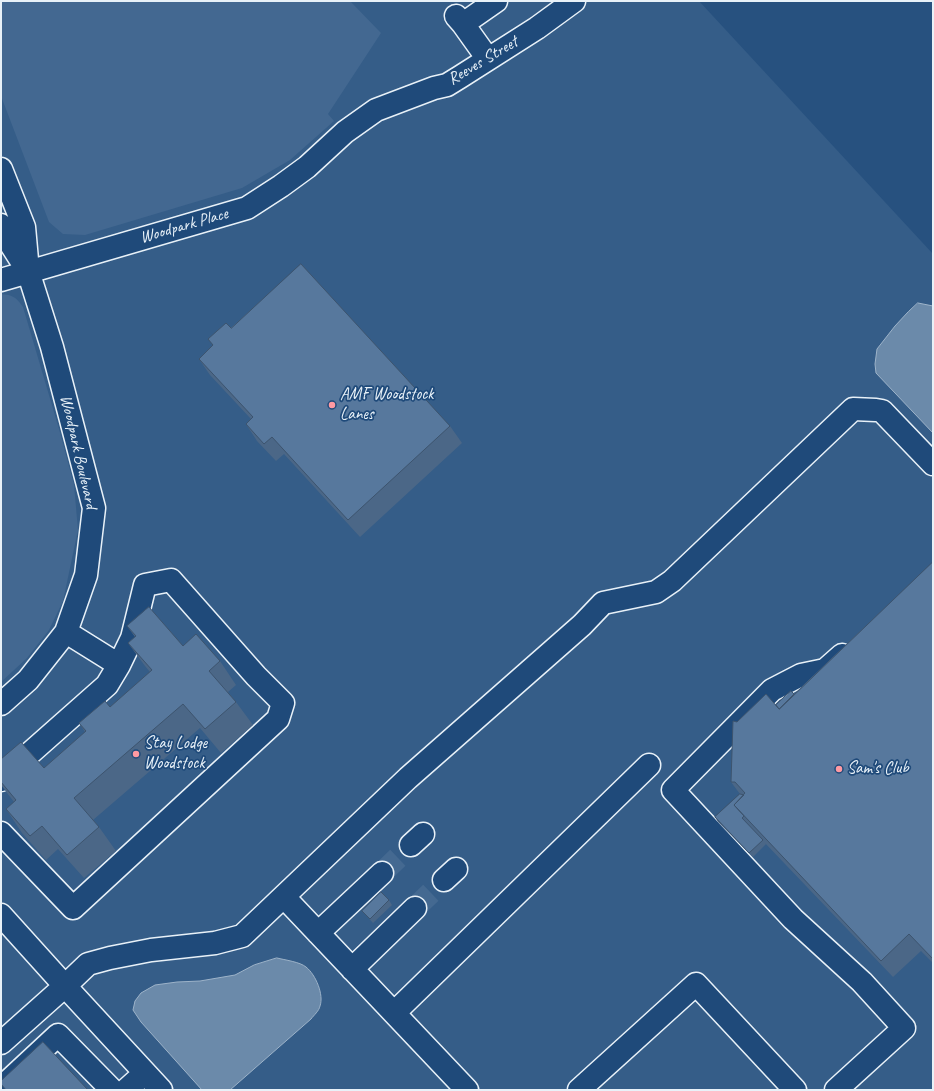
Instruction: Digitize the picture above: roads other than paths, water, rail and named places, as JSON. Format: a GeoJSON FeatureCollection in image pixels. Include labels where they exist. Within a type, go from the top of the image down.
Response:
{"type":"FeatureCollection","features":[{"type":"Feature","properties":{"kind":"street"},"geometry":{"type":"LineString","coordinates":[[488,59],[460,20],[496,1]]}},
{"type":"Feature","properties":{"kind":"street","name":"Reeves Street"},"geometry":{"type":"LineString","coordinates":[[345,132],[376,110],[434,88],[447,85],[460,78],[537,28],[574,1]]}},
{"type":"Feature","properties":{"kind":"street","name":"Woodpark Place"},"geometry":{"type":"LineString","coordinates":[[1,280],[247,208],[307,167],[345,132]]}},
{"type":"Feature","properties":{"kind":"street"},"geometry":{"type":"LineString","coordinates":[[1,169],[24,227],[28,271]]}},
{"type":"Feature","properties":{"kind":"street"},"geometry":{"type":"LineString","coordinates":[[1,225],[5,235],[28,271]]}},
{"type":"Feature","properties":{"kind":"street","name":"Woodpark Boulevard"},"geometry":{"type":"LineString","coordinates":[[1,704],[28,680],[66,632],[86,575],[94,508],[52,346],[28,271]]}},
{"type":"Feature","properties":{"kind":"street"},"geometry":{"type":"LineString","coordinates":[[1,1043],[66,986],[88,964],[151,950],[215,943],[242,936],[408,778],[582,625],[603,603],[656,592],[672,581],[853,409],[882,411],[933,464]]}},
{"type":"Feature","properties":{"kind":"street"},"geometry":{"type":"LineString","coordinates":[[1,780],[107,685],[119,665],[132,638],[145,585],[171,580],[256,676],[283,703],[278,718],[73,908],[1,833]]}},
{"type":"Feature","properties":{"kind":"street"},"geometry":{"type":"LineString","coordinates":[[66,632],[119,665]]}},
{"type":"Feature","properties":{"kind":"street"},"geometry":{"type":"LineString","coordinates":[[836,1090],[904,1028],[862,982],[793,919],[673,790],[772,690],[801,676],[825,670],[856,642]]}},
{"type":"Feature","properties":{"kind":"street"},"geometry":{"type":"LineString","coordinates":[[394,1013],[649,765]]}},
{"type":"Feature","properties":{"kind":"street"},"geometry":{"type":"LineString","coordinates":[[318,933],[382,873]]}},
{"type":"Feature","properties":{"kind":"street"},"geometry":{"type":"LineString","coordinates":[[284,897],[467,1090]]}},
{"type":"Feature","properties":{"kind":"street"},"geometry":{"type":"LineString","coordinates":[[352,968],[415,908]]}},
{"type":"Feature","properties":{"kind":"street"},"geometry":{"type":"LineString","coordinates":[[4,925],[66,986],[161,1090]]}},
{"type":"Feature","properties":{"kind":"street"},"geometry":{"type":"LineString","coordinates":[[579,1090],[696,984],[795,1090]]}},
{"type":"Feature","properties":{"kind":"street"},"geometry":{"type":"LineString","coordinates":[[1,1088],[58,1035],[112,1090]]}},
{"type":"Feature","properties":{"kind":"street"},"geometry":{"type":"LineString","coordinates":[[126,1090],[145,1073]]}},
{"type":"Feature","properties":{"kind":"tunnel"},"geometry":{"type":"LineString","coordinates":[[382,873],[411,845]]}},
{"type":"Feature","properties":{"kind":"tunnel"},"geometry":{"type":"LineString","coordinates":[[415,908],[444,880]]}},
{"type":"Feature","properties":{"kind":"place","name":"AMF Woodstock Lanes"},"geometry":{"type":"Point","coordinates":[332,405]}},
{"type":"Feature","properties":{"kind":"place","name":"Stay Lodge Woodstock"},"geometry":{"type":"Point","coordinates":[136,754]}},
{"type":"Feature","properties":{"kind":"place","name":"Sam's Club"},"geometry":{"type":"Point","coordinates":[839,769]}}]}
